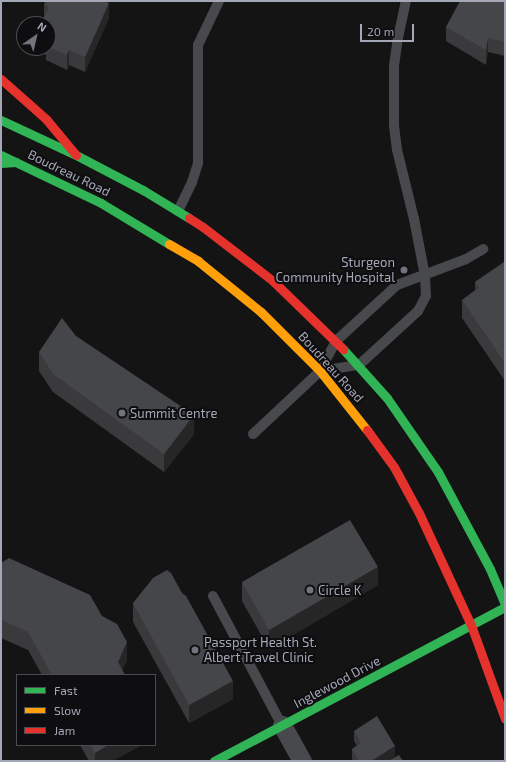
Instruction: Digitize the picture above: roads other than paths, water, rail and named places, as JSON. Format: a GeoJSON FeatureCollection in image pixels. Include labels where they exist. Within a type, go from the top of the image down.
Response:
{"type":"FeatureCollection","features":[{"type":"Feature","properties":{"kind":"main road"},"geometry":{"type":"LineString","coordinates":[[1,79],[46,119],[76,155]]}},
{"type":"Feature","properties":{"kind":"main road","name":"Boudreau Road"},"geometry":{"type":"LineString","coordinates":[[1,120],[76,155],[143,190],[178,211],[235,250],[268,277],[336,341],[386,398],[438,472],[487,562],[505,604]]}},
{"type":"Feature","properties":{"kind":"main road","name":"Boudreau Road"},"geometry":{"type":"LineString","coordinates":[[1,155],[102,203],[198,262],[261,312],[320,371],[355,413],[394,467],[419,513],[471,625],[505,719]]}},
{"type":"Feature","properties":{"kind":"main road"},"geometry":{"type":"LineString","coordinates":[[1,163],[16,162]]}},
{"type":"Feature","properties":{"kind":"main road","name":"Inglewood Drive"},"geometry":{"type":"LineString","coordinates":[[214,761],[505,607]]}},
{"type":"Feature","properties":{"kind":"street"},"geometry":{"type":"LineString","coordinates":[[282,725],[302,761]]}},
{"type":"Feature","properties":{"kind":"lane"},"geometry":{"type":"LineString","coordinates":[[178,211],[192,182],[198,163],[200,149],[198,45],[220,1]]}},
{"type":"Feature","properties":{"kind":"lane"},"geometry":{"type":"LineString","coordinates":[[320,371],[359,366],[421,307],[426,296],[425,276],[414,219],[397,150],[394,126],[394,66],[406,1]]}},
{"type":"Feature","properties":{"kind":"lane"},"geometry":{"type":"LineString","coordinates":[[253,434],[320,371],[336,341],[398,285],[425,276],[450,264],[466,259],[483,249]]}},
{"type":"Feature","properties":{"kind":"lane"},"geometry":{"type":"LineString","coordinates":[[213,596],[282,725]]}},
{"type":"Feature","properties":{"kind":"place","name":"Sturgeon Community Hospital"},"geometry":{"type":"Point","coordinates":[404,270]}},
{"type":"Feature","properties":{"kind":"place","name":"Summit Centre"},"geometry":{"type":"Point","coordinates":[122,413]}},
{"type":"Feature","properties":{"kind":"place","name":"Circle K"},"geometry":{"type":"Point","coordinates":[310,590]}},
{"type":"Feature","properties":{"kind":"place","name":"Passport Health St. Albert Travel Clinic"},"geometry":{"type":"Point","coordinates":[195,650]}}]}
